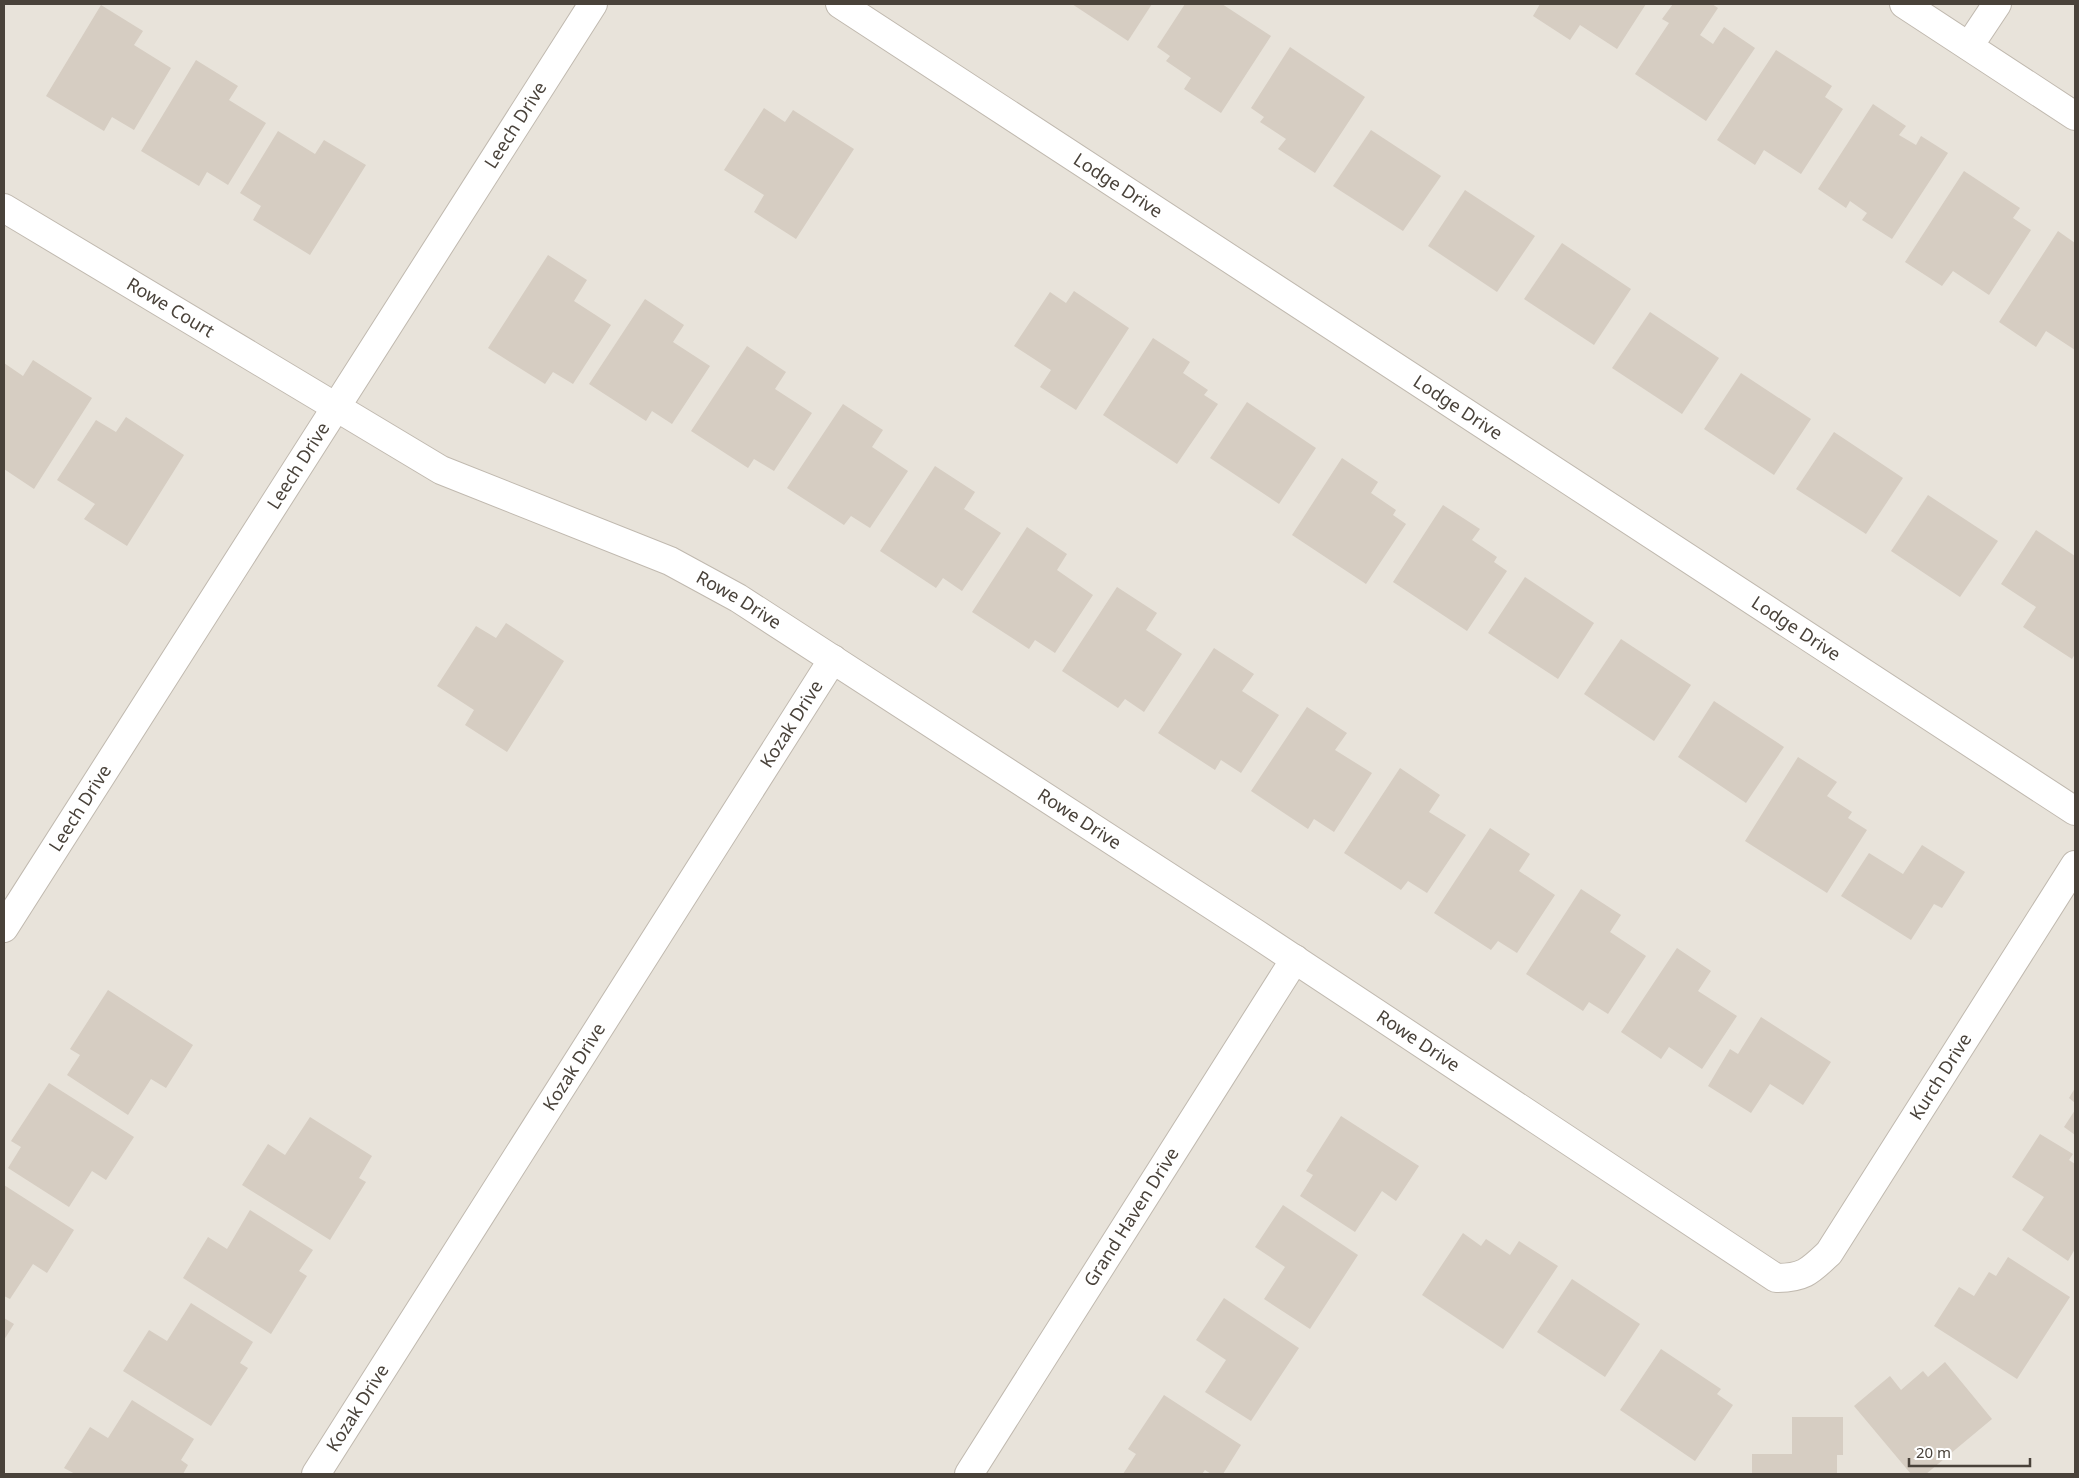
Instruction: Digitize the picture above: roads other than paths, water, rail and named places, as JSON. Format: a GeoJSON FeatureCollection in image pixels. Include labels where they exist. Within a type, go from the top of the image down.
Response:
{"type":"FeatureCollection","features":[{"type":"Feature","properties":{"kind":"street","name":"Leech Drive"},"geometry":{"type":"LineString","coordinates":[[4,928],[593,4]]}},
{"type":"Feature","properties":{"kind":"street","name":"Lodge Drive"},"geometry":{"type":"LineString","coordinates":[[840,4],[2075,810]]}},
{"type":"Feature","properties":{"kind":"street"},"geometry":{"type":"LineString","coordinates":[[1904,4],[2075,116]]}},
{"type":"Feature","properties":{"kind":"street"},"geometry":{"type":"LineString","coordinates":[[1968,46],[1997,4]]}},
{"type":"Feature","properties":{"kind":"street","name":"Rowe Court"},"geometry":{"type":"LineString","coordinates":[[4,208],[337,407]]}},
{"type":"Feature","properties":{"kind":"street","name":"Rowe Drive"},"geometry":{"type":"LineString","coordinates":[[337,407],[441,470],[670,562],[738,598],[1295,960],[1759,1268],[1776,1278],[1795,1278]]}},
{"type":"Feature","properties":{"kind":"street","name":"Kozak Drive"},"geometry":{"type":"LineString","coordinates":[[316,1474],[833,659]]}},
{"type":"Feature","properties":{"kind":"street","name":"Kurch Drive"},"geometry":{"type":"LineString","coordinates":[[1795,1278],[1812,1269],[1829,1253],[2075,865]]}},
{"type":"Feature","properties":{"kind":"street","name":"Grand Haven Drive"},"geometry":{"type":"LineString","coordinates":[[969,1474],[1295,960]]}}]}
